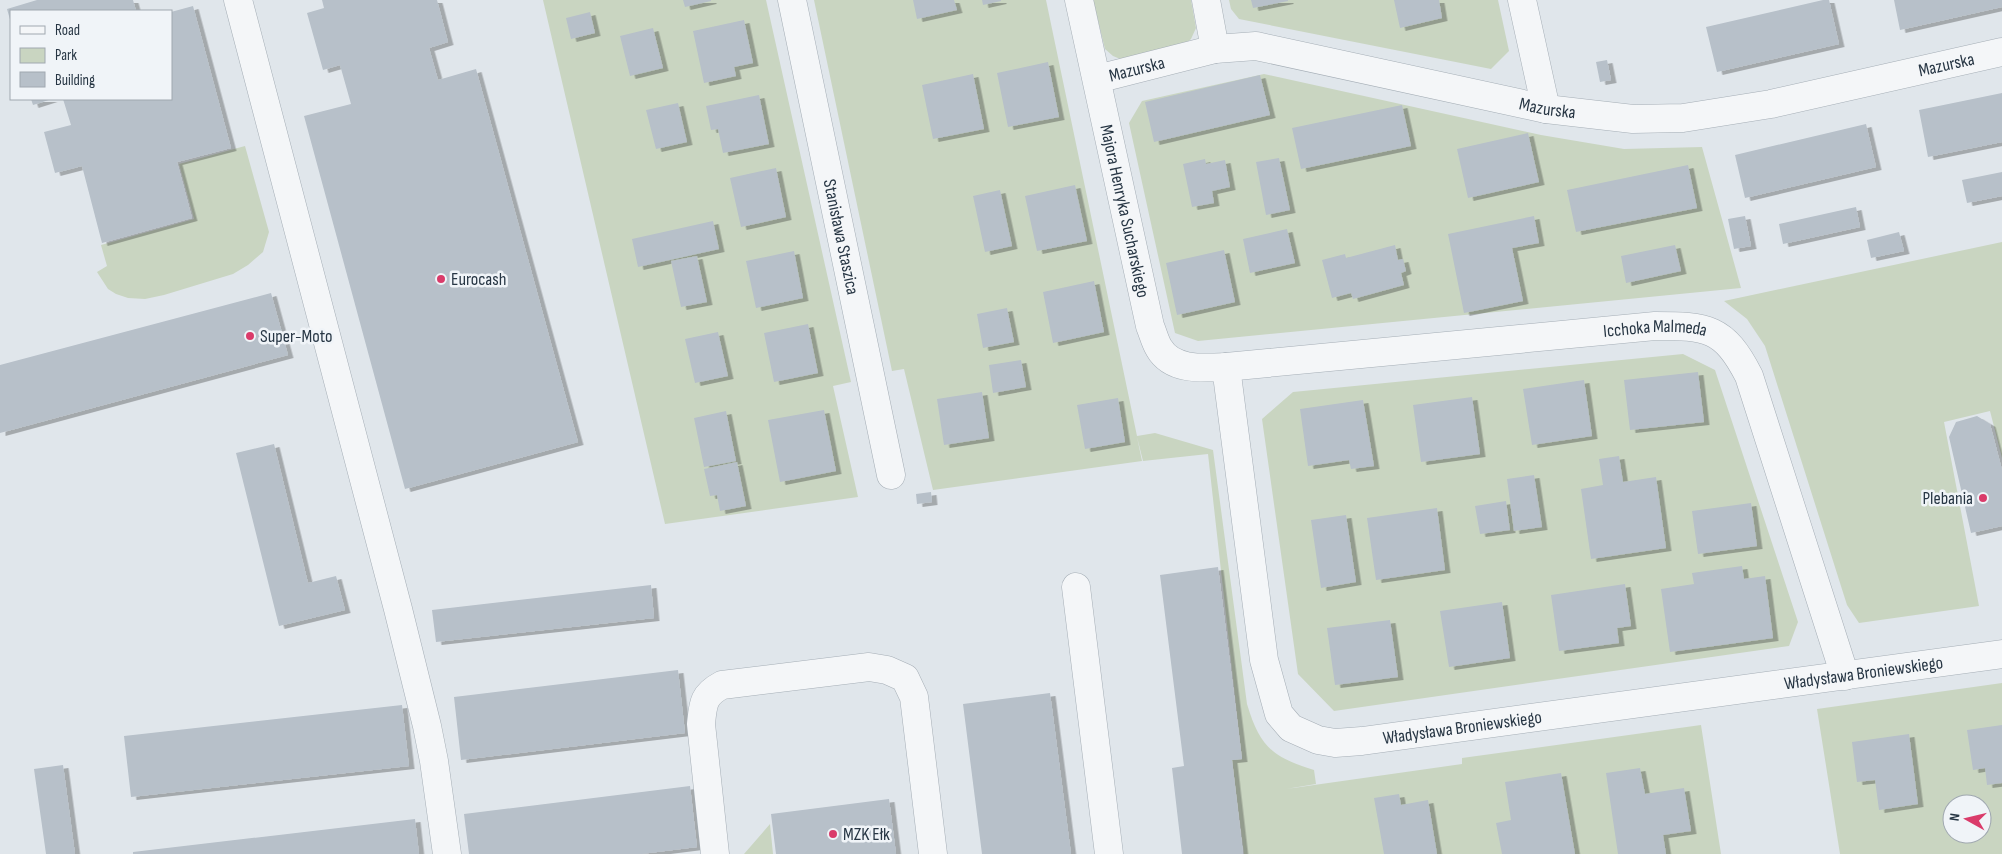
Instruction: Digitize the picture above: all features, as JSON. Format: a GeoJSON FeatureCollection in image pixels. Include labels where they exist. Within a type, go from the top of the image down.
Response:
{"type":"FeatureCollection","features":[{"type":"Feature","properties":{"kind":"street"},"geometry":{"type":"LineString","coordinates":[[238,0],[421,702],[434,761],[447,854]]}},
{"type":"Feature","properties":{"kind":"street","name":"Stanisława Staszica"},"geometry":{"type":"LineString","coordinates":[[792,0],[891,476]]}},
{"type":"Feature","properties":{"kind":"street","name":"Majora Henryka Sucharskiego"},"geometry":{"type":"LineString","coordinates":[[1079,0],[1150,326],[1159,350],[1173,362],[1198,368],[1226,367]]}},
{"type":"Feature","properties":{"kind":"street"},"geometry":{"type":"LineString","coordinates":[[1206,0],[1215,49]]}},
{"type":"Feature","properties":{"kind":"street"},"geometry":{"type":"LineString","coordinates":[[1522,0],[1546,109]]}},
{"type":"Feature","properties":{"kind":"street","name":"Mazurska"},"geometry":{"type":"LineString","coordinates":[[1096,79],[1215,49],[1256,46],[1546,109],[1633,119],[1683,118],[1771,104],[2002,52]]}},
{"type":"Feature","properties":{"kind":"street","name":"Icchoka Malmeda"},"geometry":{"type":"LineString","coordinates":[[1226,367],[1655,326],[1683,326],[1708,330],[1720,336],[1732,347],[1750,376],[1845,676]]}},
{"type":"Feature","properties":{"kind":"street","name":"Władysława Broniewskiego"},"geometry":{"type":"LineString","coordinates":[[1226,367],[1264,660],[1278,714],[1291,728],[1304,736],[1335,743],[1362,741],[2002,654]]}},
{"type":"Feature","properties":{"kind":"street"},"geometry":{"type":"LineString","coordinates":[[1076,587],[1109,854]]}},
{"type":"Feature","properties":{"kind":"street"},"geometry":{"type":"LineString","coordinates":[[715,854],[700,724],[703,703],[711,691],[722,685],[869,667],[887,670],[906,678],[914,697],[933,854]]}},
{"type":"Feature","properties":{"kind":"green space"},"geometry":{"type":"Polygon","coordinates":[[[543,0],[766,0],[851,382],[833,386],[858,497],[665,524],[543,0]]]}},
{"type":"Feature","properties":{"kind":"green space"},"geometry":{"type":"Polygon","coordinates":[[[814,0],[1046,0],[1137,436],[1155,433],[1213,450],[1247,704],[1257,731],[1270,748],[1288,760],[1314,770],[1316,784],[1286,789],[1462,764],[1462,758],[1701,725],[1721,854],[1244,854],[1232,760],[1242,759],[1208,454],[1143,461],[1137,437],[1142,461],[933,490],[904,369],[892,371],[814,0]]]}},
{"type":"Feature","properties":{"kind":"green space"},"geometry":{"type":"Polygon","coordinates":[[[1093,0],[1191,0],[1196,28],[1191,39],[1180,48],[1125,61],[1113,56],[1105,49],[1093,0]]]}},
{"type":"Feature","properties":{"kind":"green space"},"geometry":{"type":"Polygon","coordinates":[[[1229,0],[1498,0],[1509,51],[1491,69],[1239,19],[1231,9],[1229,0]]]}},
{"type":"Feature","properties":{"kind":"green space"},"geometry":{"type":"Polygon","coordinates":[[[1264,74],[1541,135],[1624,149],[1702,147],[1741,288],[1198,341],[1175,333],[1129,123],[1142,101],[1264,74]]]}},
{"type":"Feature","properties":{"kind":"green space"},"geometry":{"type":"Polygon","coordinates":[[[245,146],[269,232],[263,252],[248,265],[233,274],[164,295],[145,299],[128,298],[108,289],[97,272],[107,266],[101,245],[194,219],[179,164],[245,146]]]}},
{"type":"Feature","properties":{"kind":"green space"},"geometry":{"type":"Polygon","coordinates":[[[2002,242],[2002,458],[1990,411],[1944,422],[1979,606],[1859,623],[1847,605],[1765,346],[1747,319],[1724,301],[2002,242]]]}},
{"type":"Feature","properties":{"kind":"green space"},"geometry":{"type":"Polygon","coordinates":[[[1683,354],[1715,370],[1798,622],[1789,646],[1334,711],[1298,674],[1262,419],[1293,392],[1683,354]]]}},
{"type":"Feature","properties":{"kind":"green space"},"geometry":{"type":"Polygon","coordinates":[[[2002,683],[2002,854],[1840,854],[1817,709],[2002,683]]]}},
{"type":"Feature","properties":{"kind":"green space"},"geometry":{"type":"Polygon","coordinates":[[[770,824],[773,854],[744,854],[770,824]]]}},
{"type":"Feature","properties":{"kind":"building"},"geometry":{"type":"Polygon","coordinates":[[[37,0],[133,0],[136,10],[10,10],[10,20],[7,9],[37,0]]]}},
{"type":"Feature","properties":{"kind":"building","name":"Eurocash"},"geometry":{"type":"Polygon","coordinates":[[[322,0],[437,0],[448,42],[429,48],[438,80],[476,69],[578,442],[405,489],[304,116],[351,104],[340,65],[323,70],[307,13],[324,8],[322,0]]]}},
{"type":"Feature","properties":{"kind":"building"},"geometry":{"type":"Polygon","coordinates":[[[683,0],[711,0],[711,1],[685,7],[683,0]]]}},
{"type":"Feature","properties":{"kind":"building"},"geometry":{"type":"Polygon","coordinates":[[[913,0],[954,0],[957,10],[917,19],[913,0]]]}},
{"type":"Feature","properties":{"kind":"building"},"geometry":{"type":"Polygon","coordinates":[[[982,0],[1001,0],[1001,1],[983,5],[982,0]]]}},
{"type":"Feature","properties":{"kind":"building"},"geometry":{"type":"Polygon","coordinates":[[[1251,0],[1288,0],[1288,1],[1253,8],[1251,0]]]}},
{"type":"Feature","properties":{"kind":"building"},"geometry":{"type":"Polygon","coordinates":[[[1394,0],[1439,0],[1442,18],[1400,28],[1394,0]]]}},
{"type":"Feature","properties":{"kind":"building"},"geometry":{"type":"Polygon","coordinates":[[[1829,0],[1839,44],[1717,72],[1706,27],[1829,0]]]}},
{"type":"Feature","properties":{"kind":"building"},"geometry":{"type":"Polygon","coordinates":[[[1894,0],[2002,0],[2002,7],[1900,30],[1894,0]]]}},
{"type":"Feature","properties":{"kind":"building"},"geometry":{"type":"Polygon","coordinates":[[[193,6],[231,148],[177,162],[192,218],[102,243],[82,166],[55,173],[44,132],[71,125],[63,100],[172,100],[172,12],[193,6]]]}},
{"type":"Feature","properties":{"kind":"building"},"geometry":{"type":"Polygon","coordinates":[[[590,12],[595,33],[571,39],[566,18],[590,12]]]}},
{"type":"Feature","properties":{"kind":"building"},"geometry":{"type":"Polygon","coordinates":[[[744,20],[753,63],[734,67],[736,76],[704,83],[693,31],[744,20]]]}},
{"type":"Feature","properties":{"kind":"building"},"geometry":{"type":"Polygon","coordinates":[[[653,28],[663,68],[630,76],[620,36],[653,28]]]}},
{"type":"Feature","properties":{"kind":"building"},"geometry":{"type":"Polygon","coordinates":[[[1607,60],[1611,80],[1600,82],[1596,62],[1607,60]]]}},
{"type":"Feature","properties":{"kind":"building"},"geometry":{"type":"Polygon","coordinates":[[[1048,62],[1059,117],[1008,127],[997,73],[1048,62]]]}},
{"type":"Feature","properties":{"kind":"building"},"geometry":{"type":"Polygon","coordinates":[[[973,74],[984,129],[933,139],[922,85],[973,74]]]}},
{"type":"Feature","properties":{"kind":"building"},"geometry":{"type":"Polygon","coordinates":[[[1260,75],[1270,115],[1154,142],[1145,102],[1260,75]]]}},
{"type":"Feature","properties":{"kind":"building"},"geometry":{"type":"Polygon","coordinates":[[[2002,93],[2002,142],[1928,157],[1919,110],[2002,93]]]}},
{"type":"Feature","properties":{"kind":"building"},"geometry":{"type":"Polygon","coordinates":[[[759,95],[769,144],[723,153],[718,129],[711,130],[706,106],[759,95]]]}},
{"type":"Feature","properties":{"kind":"building"},"geometry":{"type":"Polygon","coordinates":[[[31,100],[49,100],[33,105],[31,100]]]}},
{"type":"Feature","properties":{"kind":"building"},"geometry":{"type":"Polygon","coordinates":[[[678,103],[687,142],[656,149],[646,110],[678,103]]]}},
{"type":"Feature","properties":{"kind":"building"},"geometry":{"type":"Polygon","coordinates":[[[1402,105],[1411,146],[1301,169],[1292,128],[1402,105]]]}},
{"type":"Feature","properties":{"kind":"building"},"geometry":{"type":"Polygon","coordinates":[[[1866,124],[1876,167],[1745,198],[1735,155],[1866,124]]]}},
{"type":"Feature","properties":{"kind":"building"},"geometry":{"type":"Polygon","coordinates":[[[1528,133],[1539,182],[1468,198],[1457,149],[1528,133]]]}},
{"type":"Feature","properties":{"kind":"building"},"geometry":{"type":"Polygon","coordinates":[[[1279,158],[1290,210],[1266,215],[1256,162],[1279,158]]]}},
{"type":"Feature","properties":{"kind":"building"},"geometry":{"type":"Polygon","coordinates":[[[1205,159],[1206,164],[1225,160],[1230,187],[1212,191],[1214,203],[1192,207],[1183,164],[1205,159]]]}},
{"type":"Feature","properties":{"kind":"building"},"geometry":{"type":"Polygon","coordinates":[[[1688,165],[1697,208],[1576,232],[1567,190],[1688,165]]]}},
{"type":"Feature","properties":{"kind":"building"},"geometry":{"type":"Polygon","coordinates":[[[776,168],[786,217],[741,227],[730,178],[776,168]]]}},
{"type":"Feature","properties":{"kind":"building"},"geometry":{"type":"Polygon","coordinates":[[[2002,172],[2002,196],[1967,203],[1962,180],[2002,172]]]}},
{"type":"Feature","properties":{"kind":"building"},"geometry":{"type":"Polygon","coordinates":[[[1075,185],[1087,241],[1037,251],[1025,196],[1075,185]]]}},
{"type":"Feature","properties":{"kind":"building"},"geometry":{"type":"Polygon","coordinates":[[[1000,190],[1012,246],[985,252],[973,196],[1000,190]]]}},
{"type":"Feature","properties":{"kind":"building"},"geometry":{"type":"Polygon","coordinates":[[[1856,207],[1860,227],[1783,244],[1779,224],[1856,207]]]}},
{"type":"Feature","properties":{"kind":"building"},"geometry":{"type":"Polygon","coordinates":[[[1534,216],[1539,243],[1512,248],[1523,301],[1464,313],[1448,234],[1534,216]]]}},
{"type":"Feature","properties":{"kind":"building"},"geometry":{"type":"Polygon","coordinates":[[[1745,216],[1751,246],[1734,249],[1728,219],[1745,216]]]}},
{"type":"Feature","properties":{"kind":"building"},"geometry":{"type":"Polygon","coordinates":[[[713,221],[719,249],[638,267],[632,239],[713,221]]]}},
{"type":"Feature","properties":{"kind":"building"},"geometry":{"type":"Polygon","coordinates":[[[1287,229],[1295,263],[1250,273],[1243,239],[1287,229]]]}},
{"type":"Feature","properties":{"kind":"building"},"geometry":{"type":"Polygon","coordinates":[[[1899,232],[1904,251],[1871,258],[1867,240],[1899,232]]]}},
{"type":"Feature","properties":{"kind":"building"},"geometry":{"type":"Polygon","coordinates":[[[1395,245],[1398,260],[1403,259],[1406,271],[1401,273],[1404,285],[1353,299],[1351,293],[1332,298],[1322,260],[1345,254],[1346,258],[1395,245]]]}},
{"type":"Feature","properties":{"kind":"building"},"geometry":{"type":"Polygon","coordinates":[[[1675,245],[1681,271],[1626,283],[1621,256],[1675,245]]]}},
{"type":"Feature","properties":{"kind":"building"},"geometry":{"type":"Polygon","coordinates":[[[1224,250],[1235,302],[1177,315],[1166,263],[1224,250]]]}},
{"type":"Feature","properties":{"kind":"building"},"geometry":{"type":"Polygon","coordinates":[[[794,251],[803,298],[756,308],[746,261],[794,251]]]}},
{"type":"Feature","properties":{"kind":"building"},"geometry":{"type":"Polygon","coordinates":[[[697,256],[707,302],[681,307],[671,261],[697,256]]]}},
{"type":"Feature","properties":{"kind":"building"},"geometry":{"type":"Polygon","coordinates":[[[1094,281],[1104,332],[1053,343],[1043,292],[1094,281]]]}},
{"type":"Feature","properties":{"kind":"building"},"geometry":{"type":"Polygon","coordinates":[[[271,293],[288,355],[0,433],[0,365],[271,293]]]}},
{"type":"Feature","properties":{"kind":"building"},"geometry":{"type":"Polygon","coordinates":[[[1007,308],[1014,342],[983,348],[977,314],[1007,308]]]}},
{"type":"Feature","properties":{"kind":"building"},"geometry":{"type":"Polygon","coordinates":[[[808,324],[818,373],[774,382],[764,333],[808,324]]]}},
{"type":"Feature","properties":{"kind":"building"},"geometry":{"type":"Polygon","coordinates":[[[718,332],[728,376],[695,383],[685,339],[718,332]]]}},
{"type":"Feature","properties":{"kind":"building"},"geometry":{"type":"Polygon","coordinates":[[[1021,360],[1026,387],[993,393],[989,365],[1021,360]]]}},
{"type":"Feature","properties":{"kind":"building"},"geometry":{"type":"Polygon","coordinates":[[[1698,372],[1704,422],[1630,430],[1624,380],[1698,372]]]}},
{"type":"Feature","properties":{"kind":"building"},"geometry":{"type":"Polygon","coordinates":[[[1584,380],[1592,436],[1532,445],[1523,389],[1584,380]]]}},
{"type":"Feature","properties":{"kind":"building"},"geometry":{"type":"Polygon","coordinates":[[[982,392],[989,438],[944,445],[937,399],[982,392]]]}},
{"type":"Feature","properties":{"kind":"building"},"geometry":{"type":"Polygon","coordinates":[[[1472,397],[1480,454],[1421,462],[1413,405],[1472,397]]]}},
{"type":"Feature","properties":{"kind":"building"},"geometry":{"type":"Polygon","coordinates":[[[1118,398],[1125,442],[1085,449],[1077,405],[1118,398]]]}},
{"type":"Feature","properties":{"kind":"building"},"geometry":{"type":"Polygon","coordinates":[[[1363,400],[1374,466],[1351,469],[1349,460],[1308,466],[1300,409],[1363,400]]]}},
{"type":"Feature","properties":{"kind":"building"},"geometry":{"type":"Polygon","coordinates":[[[824,410],[836,471],[780,482],[768,420],[824,410]]]}},
{"type":"Feature","properties":{"kind":"building"},"geometry":{"type":"Polygon","coordinates":[[[726,411],[736,461],[704,467],[694,418],[726,411]]]}},
{"type":"Feature","properties":{"kind":"building","name":"Plebania"},"geometry":{"type":"Polygon","coordinates":[[[1977,416],[1990,424],[2002,470],[2002,526],[1971,533],[1949,437],[1956,422],[1977,416]]]}},
{"type":"Feature","properties":{"kind":"building"},"geometry":{"type":"Polygon","coordinates":[[[274,444],[308,583],[336,576],[345,610],[279,626],[236,453],[274,444]]]}},
{"type":"Feature","properties":{"kind":"building"},"geometry":{"type":"Polygon","coordinates":[[[1619,456],[1623,482],[1656,477],[1666,548],[1591,559],[1581,489],[1603,485],[1599,459],[1619,456]]]}},
{"type":"Feature","properties":{"kind":"building"},"geometry":{"type":"Polygon","coordinates":[[[737,462],[746,506],[720,511],[717,495],[710,496],[704,469],[737,462]]]}},
{"type":"Feature","properties":{"kind":"building"},"geometry":{"type":"Polygon","coordinates":[[[1534,475],[1542,527],[1514,531],[1507,479],[1534,475]]]}},
{"type":"Feature","properties":{"kind":"building"},"geometry":{"type":"Polygon","coordinates":[[[931,492],[932,502],[917,504],[916,494],[931,492]]]}},
{"type":"Feature","properties":{"kind":"building"},"geometry":{"type":"Polygon","coordinates":[[[1506,501],[1510,530],[1480,534],[1475,506],[1506,501]]]}},
{"type":"Feature","properties":{"kind":"building"},"geometry":{"type":"Polygon","coordinates":[[[1751,503],[1757,546],[1698,554],[1692,511],[1751,503]]]}},
{"type":"Feature","properties":{"kind":"building"},"geometry":{"type":"Polygon","coordinates":[[[1437,508],[1445,570],[1376,580],[1367,518],[1437,508]]]}},
{"type":"Feature","properties":{"kind":"building"},"geometry":{"type":"Polygon","coordinates":[[[1346,515],[1356,582],[1321,588],[1311,520],[1346,515]]]}},
{"type":"Feature","properties":{"kind":"building"},"geometry":{"type":"Polygon","coordinates":[[[1742,566],[1744,579],[1765,576],[1773,638],[1670,652],[1661,589],[1694,584],[1692,573],[1742,566]]]}},
{"type":"Feature","properties":{"kind":"building"},"geometry":{"type":"Polygon","coordinates":[[[1218,567],[1242,759],[1232,760],[1243,854],[1182,854],[1172,768],[1184,766],[1160,575],[1218,567]]]}},
{"type":"Feature","properties":{"kind":"building"},"geometry":{"type":"Polygon","coordinates":[[[1625,584],[1631,626],[1617,628],[1619,643],[1559,651],[1551,595],[1625,584]]]}},
{"type":"Feature","properties":{"kind":"building"},"geometry":{"type":"Polygon","coordinates":[[[651,585],[654,618],[436,642],[432,610],[651,585]]]}},
{"type":"Feature","properties":{"kind":"building"},"geometry":{"type":"Polygon","coordinates":[[[1502,602],[1510,658],[1449,667],[1440,611],[1502,602]]]}},
{"type":"Feature","properties":{"kind":"building"},"geometry":{"type":"Polygon","coordinates":[[[1390,620],[1398,677],[1335,685],[1327,628],[1390,620]]]}},
{"type":"Feature","properties":{"kind":"building"},"geometry":{"type":"Polygon","coordinates":[[[678,670],[685,733],[461,760],[454,697],[678,670]]]}},
{"type":"Feature","properties":{"kind":"building"},"geometry":{"type":"Polygon","coordinates":[[[1050,693],[1071,854],[982,854],[963,704],[1050,693]]]}},
{"type":"Feature","properties":{"kind":"building"},"geometry":{"type":"Polygon","coordinates":[[[402,705],[409,766],[131,797],[124,736],[402,705]]]}},
{"type":"Feature","properties":{"kind":"building"},"geometry":{"type":"Polygon","coordinates":[[[2002,725],[2002,783],[1987,785],[1985,768],[1973,770],[1967,730],[2002,725]]]}},
{"type":"Feature","properties":{"kind":"building"},"geometry":{"type":"Polygon","coordinates":[[[1909,734],[1918,804],[1879,810],[1875,780],[1857,782],[1852,742],[1909,734]]]}},
{"type":"Feature","properties":{"kind":"building"},"geometry":{"type":"Polygon","coordinates":[[[63,765],[75,854],[46,854],[34,769],[63,765]]]}},
{"type":"Feature","properties":{"kind":"building"},"geometry":{"type":"Polygon","coordinates":[[[1640,768],[1645,794],[1684,788],[1691,831],[1663,835],[1666,854],[1618,854],[1606,773],[1640,768]]]}},
{"type":"Feature","properties":{"kind":"building"},"geometry":{"type":"Polygon","coordinates":[[[1561,773],[1575,854],[1502,854],[1496,823],[1511,820],[1505,782],[1561,773]]]}},
{"type":"Feature","properties":{"kind":"building"},"geometry":{"type":"Polygon","coordinates":[[[690,786],[697,847],[641,854],[469,854],[464,814],[690,786]]]}},
{"type":"Feature","properties":{"kind":"building"},"geometry":{"type":"Polygon","coordinates":[[[1399,794],[1401,805],[1428,800],[1437,854],[1384,854],[1374,798],[1399,794]]]}},
{"type":"Feature","properties":{"kind":"building","name":"MZK Ełk"},"geometry":{"type":"Polygon","coordinates":[[[889,799],[896,854],[776,854],[771,814],[889,799]]]}},
{"type":"Feature","properties":{"kind":"building"},"geometry":{"type":"Polygon","coordinates":[[[415,819],[419,854],[133,854],[133,852],[415,819]]]}},
{"type":"Feature","properties":{"kind":"place","name":"Eurocash"},"geometry":{"type":"Point","coordinates":[441,279]}},
{"type":"Feature","properties":{"kind":"place","name":"Super-Moto"},"geometry":{"type":"Point","coordinates":[250,336]}},
{"type":"Feature","properties":{"kind":"place","name":"Plebania"},"geometry":{"type":"Point","coordinates":[1983,498]}},
{"type":"Feature","properties":{"kind":"place","name":"MZK Ełk"},"geometry":{"type":"Point","coordinates":[833,834]}}]}
